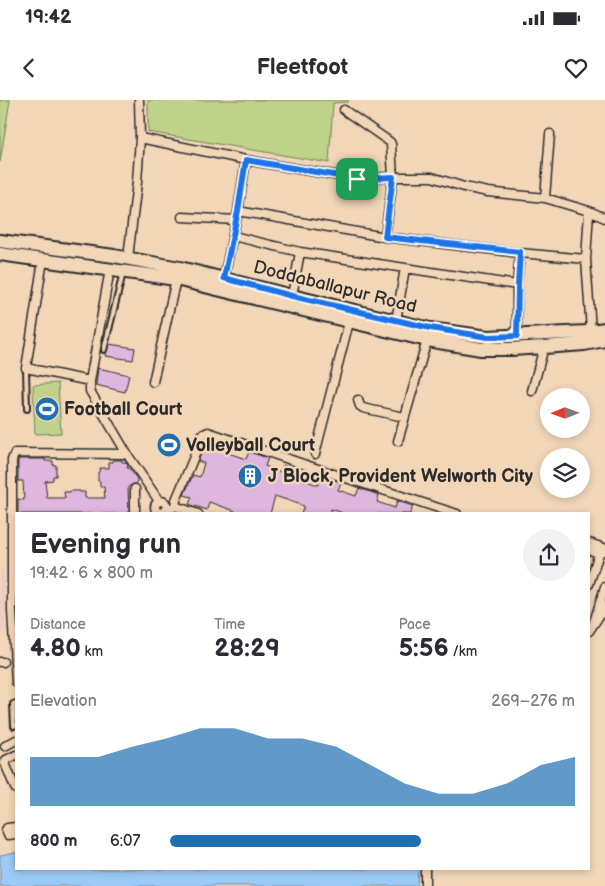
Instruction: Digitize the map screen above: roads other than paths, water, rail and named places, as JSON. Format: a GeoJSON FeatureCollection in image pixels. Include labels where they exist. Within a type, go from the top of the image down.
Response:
{"type":"FeatureCollection","features":[{"type":"Feature","properties":{"kind":"main road","name":"Doddaballapur Road"},"geometry":{"type":"LineString","coordinates":[[2,247],[128,258],[224,278],[396,321],[488,337],[586,332],[605,329]]}},
{"type":"Feature","properties":{"kind":"main road","name":"Doddaballapur Road"},"geometry":{"type":"LineString","coordinates":[[2,247],[43,260],[176,279],[427,340],[481,348],[511,349],[584,344],[605,340]]}},
{"type":"Feature","properties":{"kind":"street"},"geometry":{"type":"LineString","coordinates":[[128,258],[137,182],[140,138],[139,100]]}},
{"type":"Feature","properties":{"kind":"street"},"geometry":{"type":"LineString","coordinates":[[344,110],[390,142],[392,147],[393,177],[385,237]]}},
{"type":"Feature","properties":{"kind":"street"},"geometry":{"type":"LineString","coordinates":[[544,198],[550,134]]}},
{"type":"Feature","properties":{"kind":"street"},"geometry":{"type":"LineString","coordinates":[[140,138],[246,160],[357,179],[432,177],[488,192],[544,198],[589,211],[605,218]]}},
{"type":"Feature","properties":{"kind":"street"},"geometry":{"type":"LineString","coordinates":[[224,278],[246,160]]}},
{"type":"Feature","properties":{"kind":"street"},"geometry":{"type":"LineString","coordinates":[[238,211],[385,237],[586,259]]}},
{"type":"Feature","properties":{"kind":"street"},"geometry":{"type":"LineString","coordinates":[[589,211],[586,259],[591,331]]}},
{"type":"Feature","properties":{"kind":"street"},"geometry":{"type":"LineString","coordinates":[[182,217],[236,220]]}},
{"type":"Feature","properties":{"kind":"street"},"geometry":{"type":"LineString","coordinates":[[232,236],[300,252],[518,285]]}},
{"type":"Feature","properties":{"kind":"street"},"geometry":{"type":"LineString","coordinates":[[292,296],[300,252]]}},
{"type":"Feature","properties":{"kind":"street"},"geometry":{"type":"LineString","coordinates":[[517,336],[520,252]]}},
{"type":"Feature","properties":{"kind":"street"},"geometry":{"type":"LineString","coordinates":[[43,260],[26,368],[90,381]]}},
{"type":"Feature","properties":{"kind":"street"},"geometry":{"type":"LineString","coordinates":[[396,321],[405,268]]}},
{"type":"Feature","properties":{"kind":"street"},"geometry":{"type":"LineString","coordinates":[[110,269],[90,381],[90,391],[127,454],[159,501],[155,507],[157,511],[162,512],[174,506],[202,435],[208,432],[432,510],[444,512]]}},
{"type":"Feature","properties":{"kind":"street"},"geometry":{"type":"LineString","coordinates":[[153,382],[176,279]]}},
{"type":"Feature","properties":{"kind":"street"},"geometry":{"type":"LineString","coordinates":[[315,454],[348,322]]}},
{"type":"Feature","properties":{"kind":"street"},"geometry":{"type":"LineString","coordinates":[[398,441],[427,340]]}},
{"type":"Feature","properties":{"kind":"street"},"geometry":{"type":"LineString","coordinates":[[532,390],[544,347]]}},
{"type":"Feature","properties":{"kind":"street"},"geometry":{"type":"LineString","coordinates":[[358,400],[363,408],[404,417]]}},
{"type":"Feature","properties":{"kind":"street"},"geometry":{"type":"LineString","coordinates":[[15,648],[12,460],[15,453],[127,454]]}},
{"type":"Feature","properties":{"kind":"street"},"geometry":{"type":"LineString","coordinates":[[135,489],[135,512]]}},
{"type":"Feature","properties":{"kind":"street"},"geometry":{"type":"LineString","coordinates":[[174,506],[192,512]]}},
{"type":"Feature","properties":{"kind":"street"},"geometry":{"type":"LineString","coordinates":[[590,543],[604,548],[590,582]]}},
{"type":"Feature","properties":{"kind":"street"},"geometry":{"type":"LineString","coordinates":[[591,628],[605,586]]}},
{"type":"Feature","properties":{"kind":"street"},"geometry":{"type":"LineString","coordinates":[[591,628],[605,607]]}},
{"type":"Feature","properties":{"kind":"street"},"geometry":{"type":"LineString","coordinates":[[5,746],[15,741]]}},
{"type":"Feature","properties":{"kind":"street"},"geometry":{"type":"LineString","coordinates":[[15,756],[6,760],[5,764],[15,788]]}},
{"type":"Feature","properties":{"kind":"street"},"geometry":{"type":"LineString","coordinates":[[15,827],[7,828],[6,830],[8,835],[15,834]]}},
{"type":"Feature","properties":{"kind":"street"},"geometry":{"type":"LineString","coordinates":[[425,870],[425,886]]}},
{"type":"Feature","properties":{"kind":"lane"},"geometry":{"type":"LineString","coordinates":[[104,350],[123,271]]}},
{"type":"Feature","properties":{"kind":"lane"},"geometry":{"type":"LineString","coordinates":[[26,368],[26,409]]}},
{"type":"Feature","properties":{"kind":"lane"},"geometry":{"type":"LineString","coordinates":[[15,703],[13,704],[15,726]]}},
{"type":"Feature","properties":{"kind":"water"},"geometry":{"type":"Polygon","coordinates":[[[15,852],[15,870],[418,870],[417,886],[0,886],[0,855],[15,852]]]}},
{"type":"Feature","properties":{"kind":"place","name":"Football Court"},"geometry":{"type":"Point","coordinates":[47,409]}},
{"type":"Feature","properties":{"kind":"place","name":"Volleyball Court"},"geometry":{"type":"Point","coordinates":[169,445]}},
{"type":"Feature","properties":{"kind":"place","name":"J Block, Provident Welworth City"},"geometry":{"type":"Point","coordinates":[250,476]}}]}
